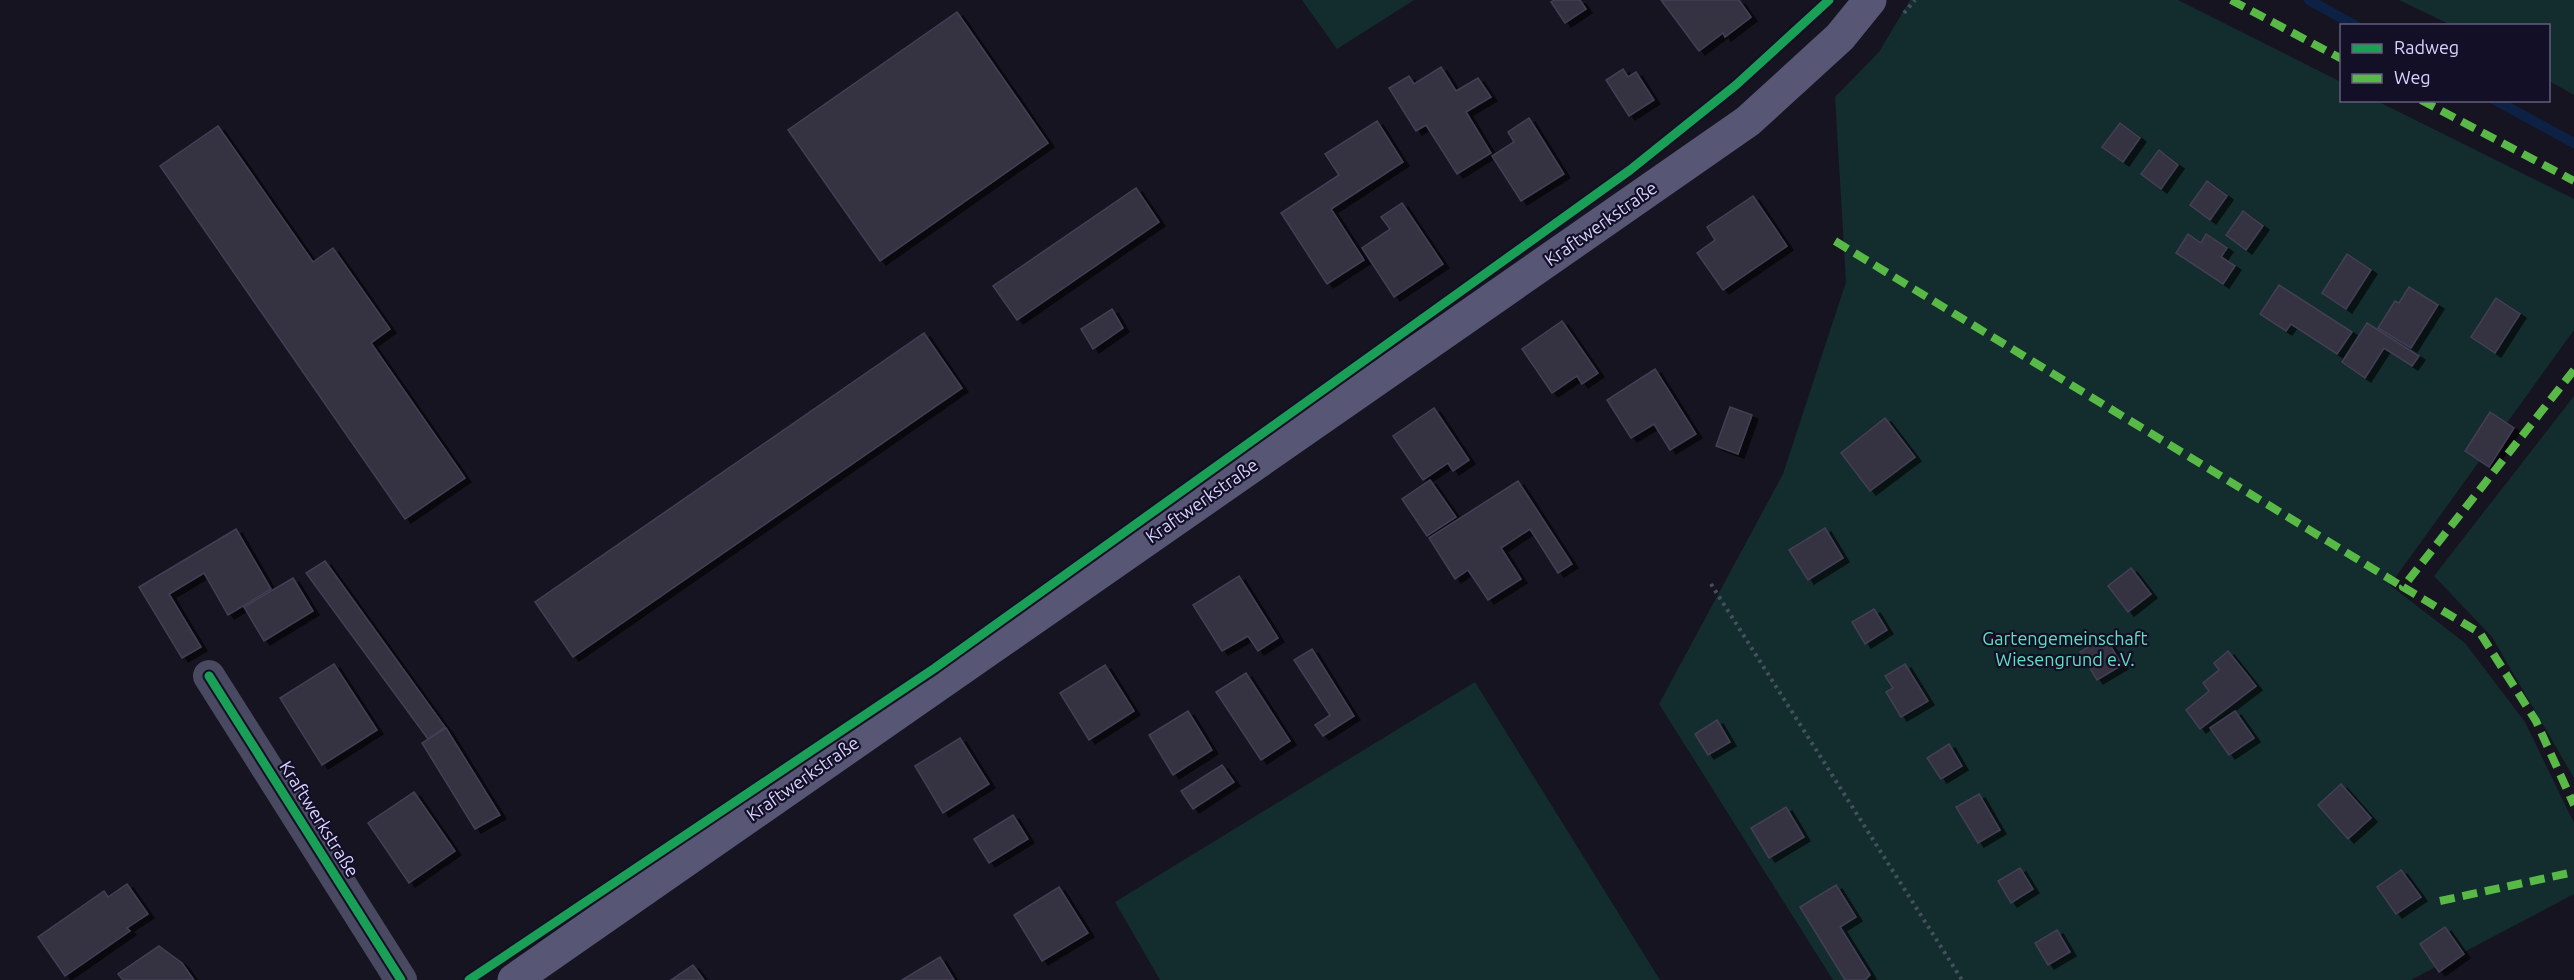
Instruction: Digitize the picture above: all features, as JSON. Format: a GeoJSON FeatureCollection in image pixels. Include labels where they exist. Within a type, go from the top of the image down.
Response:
{"type":"FeatureCollection","features":[{"type":"Feature","properties":{"kind":"main road","name":"Kraftwerkstraße"},"geometry":{"type":"LineString","coordinates":[[514,980],[1748,121],[1840,38],[1870,0]]}},
{"type":"Feature","properties":{"kind":"street","name":"Kraftwerkstraße"},"geometry":{"type":"LineString","coordinates":[[209,676],[401,980]]}},
{"type":"Feature","properties":{"kind":"path"},"geometry":{"type":"LineString","coordinates":[[1711,584],[1962,980]]}},
{"type":"Feature","properties":{"kind":"green space"},"geometry":{"type":"Polygon","coordinates":[[[1302,0],[1414,0],[1337,49],[1302,0]]]}},
{"type":"Feature","properties":{"kind":"green space","name":"Gartengemeinschaft Wiesengrund e.V."},"geometry":{"type":"Polygon","coordinates":[[[1910,0],[2178,0],[2340,81],[2340,102],[2379,102],[2574,199],[2574,330],[2390,585],[2465,643],[2525,722],[2574,823],[2574,894],[2411,980],[1833,980],[1659,704],[1783,474],[1846,282],[1835,97],[1879,52],[1910,0]]]}},
{"type":"Feature","properties":{"kind":"green space"},"geometry":{"type":"Polygon","coordinates":[[[2399,0],[2574,0],[2574,95],[2550,82],[2550,24],[2449,24],[2399,0]]]}},
{"type":"Feature","properties":{"kind":"green space"},"geometry":{"type":"Polygon","coordinates":[[[2574,396],[2574,778],[2492,637],[2434,576],[2574,396]]]}},
{"type":"Feature","properties":{"kind":"green space"},"geometry":{"type":"Polygon","coordinates":[[[1475,682],[1660,980],[1160,980],[1115,902],[1475,682]]]}},
{"type":"Feature","properties":{"kind":"building"},"geometry":{"type":"Polygon","coordinates":[[[1580,0],[1586,9],[1565,23],[1551,2],[1580,0]]]}},
{"type":"Feature","properties":{"kind":"building"},"geometry":{"type":"Polygon","coordinates":[[[1661,0],[1739,0],[1751,17],[1725,37],[1723,33],[1699,51],[1661,0]]]}},
{"type":"Feature","properties":{"kind":"building"},"geometry":{"type":"Polygon","coordinates":[[[957,12],[1048,143],[880,261],[788,130],[957,12]]]}},
{"type":"Feature","properties":{"kind":"building"},"geometry":{"type":"Polygon","coordinates":[[[1441,67],[1456,91],[1478,78],[1491,97],[1466,112],[1491,153],[1457,174],[1426,125],[1416,131],[1389,88],[1409,76],[1414,84],[1441,67]]]}},
{"type":"Feature","properties":{"kind":"building"},"geometry":{"type":"Polygon","coordinates":[[[1623,69],[1628,77],[1636,72],[1654,100],[1629,116],[1606,80],[1623,69]]]}},
{"type":"Feature","properties":{"kind":"building"},"geometry":{"type":"Polygon","coordinates":[[[1529,118],[1564,174],[1521,201],[1492,156],[1514,142],[1508,132],[1529,118]]]}},
{"type":"Feature","properties":{"kind":"building"},"geometry":{"type":"Polygon","coordinates":[[[1377,121],[1403,162],[1331,209],[1364,260],[1327,284],[1281,213],[1339,175],[1325,154],[1377,121]]]}},
{"type":"Feature","properties":{"kind":"building"},"geometry":{"type":"Polygon","coordinates":[[[2120,123],[2140,138],[2123,162],[2102,147],[2120,123]]]}},
{"type":"Feature","properties":{"kind":"building"},"geometry":{"type":"Polygon","coordinates":[[[218,126],[313,262],[333,248],[390,329],[371,343],[465,478],[405,519],[160,166],[218,126]]]}},
{"type":"Feature","properties":{"kind":"building"},"geometry":{"type":"Polygon","coordinates":[[[2159,150],[2178,165],[2161,189],[2141,174],[2159,150]]]}},
{"type":"Feature","properties":{"kind":"building"},"geometry":{"type":"Polygon","coordinates":[[[2207,181],[2227,196],[2210,220],[2190,205],[2207,181]]]}},
{"type":"Feature","properties":{"kind":"building"},"geometry":{"type":"Polygon","coordinates":[[[1136,188],[1159,222],[1017,320],[993,286],[1136,188]]]}},
{"type":"Feature","properties":{"kind":"building"},"geometry":{"type":"Polygon","coordinates":[[[1753,196],[1787,246],[1723,290],[1697,253],[1715,240],[1707,227],[1753,196]]]}},
{"type":"Feature","properties":{"kind":"building"},"geometry":{"type":"Polygon","coordinates":[[[1402,203],[1443,264],[1394,297],[1362,248],[1390,229],[1381,217],[1402,203]]]}},
{"type":"Feature","properties":{"kind":"building"},"geometry":{"type":"Polygon","coordinates":[[[2243,211],[2263,226],[2246,250],[2226,235],[2243,211]]]}},
{"type":"Feature","properties":{"kind":"building"},"geometry":{"type":"Polygon","coordinates":[[[2188,234],[2201,243],[2206,234],[2227,248],[2221,257],[2235,266],[2223,284],[2176,253],[2188,234]]]}},
{"type":"Feature","properties":{"kind":"building"},"geometry":{"type":"Polygon","coordinates":[[[2347,254],[2371,270],[2346,309],[2322,293],[2347,254]]]}},
{"type":"Feature","properties":{"kind":"building"},"geometry":{"type":"Polygon","coordinates":[[[2279,285],[2352,332],[2337,354],[2291,324],[2286,331],[2260,314],[2279,285]]]}},
{"type":"Feature","properties":{"kind":"building"},"geometry":{"type":"Polygon","coordinates":[[[2409,287],[2438,305],[2411,348],[2378,328],[2395,301],[2399,303],[2409,287]]]}},
{"type":"Feature","properties":{"kind":"building"},"geometry":{"type":"Polygon","coordinates":[[[2496,298],[2520,314],[2495,353],[2471,337],[2496,298]]]}},
{"type":"Feature","properties":{"kind":"building"},"geometry":{"type":"Polygon","coordinates":[[[1112,309],[1123,328],[1093,349],[1081,329],[1112,309]]]}},
{"type":"Feature","properties":{"kind":"building"},"geometry":{"type":"Polygon","coordinates":[[[1562,321],[1598,373],[1582,384],[1577,376],[1552,393],[1522,349],[1562,321]]]}},
{"type":"Feature","properties":{"kind":"building"},"geometry":{"type":"Polygon","coordinates":[[[2367,323],[2419,356],[2412,366],[2384,348],[2365,378],[2342,362],[2367,323]]]}},
{"type":"Feature","properties":{"kind":"building"},"geometry":{"type":"Polygon","coordinates":[[[924,333],[962,388],[573,657],[535,602],[924,333]]]}},
{"type":"Feature","properties":{"kind":"building"},"geometry":{"type":"Polygon","coordinates":[[[1655,369],[1696,434],[1670,450],[1654,424],[1631,438],[1607,400],[1655,369]]]}},
{"type":"Feature","properties":{"kind":"building"},"geometry":{"type":"Polygon","coordinates":[[[1730,407],[1752,415],[1738,454],[1716,446],[1730,407]]]}},
{"type":"Feature","properties":{"kind":"building"},"geometry":{"type":"Polygon","coordinates":[[[1434,408],[1469,460],[1453,471],[1448,463],[1423,480],[1393,436],[1434,408]]]}},
{"type":"Feature","properties":{"kind":"building"},"geometry":{"type":"Polygon","coordinates":[[[2490,412],[2514,428],[2489,467],[2465,451],[2490,412]]]}},
{"type":"Feature","properties":{"kind":"building"},"geometry":{"type":"Polygon","coordinates":[[[1885,418],[1915,457],[1870,491],[1841,453],[1885,418]]]}},
{"type":"Feature","properties":{"kind":"building"},"geometry":{"type":"Polygon","coordinates":[[[1430,480],[1456,517],[1427,536],[1402,499],[1430,480]]]}},
{"type":"Feature","properties":{"kind":"building"},"geometry":{"type":"Polygon","coordinates":[[[1518,481],[1572,564],[1558,573],[1530,529],[1501,548],[1521,579],[1488,600],[1468,570],[1455,579],[1429,538],[1518,481]]]}},
{"type":"Feature","properties":{"kind":"building"},"geometry":{"type":"Polygon","coordinates":[[[1825,528],[1843,558],[1808,580],[1789,550],[1825,528]]]}},
{"type":"Feature","properties":{"kind":"building"},"geometry":{"type":"Polygon","coordinates":[[[236,529],[271,589],[228,615],[204,573],[169,594],[201,647],[182,658],[139,587],[236,529]]]}},
{"type":"Feature","properties":{"kind":"building"},"geometry":{"type":"Polygon","coordinates":[[[325,561],[445,727],[428,739],[306,573],[325,561]]]}},
{"type":"Feature","properties":{"kind":"building"},"geometry":{"type":"Polygon","coordinates":[[[2131,568],[2151,594],[2128,612],[2108,586],[2131,568]]]}},
{"type":"Feature","properties":{"kind":"building"},"geometry":{"type":"Polygon","coordinates":[[[1239,576],[1278,638],[1258,651],[1248,636],[1222,651],[1193,605],[1239,576]]]}},
{"type":"Feature","properties":{"kind":"building"},"geometry":{"type":"Polygon","coordinates":[[[293,578],[313,611],[264,641],[244,607],[293,578]]]}},
{"type":"Feature","properties":{"kind":"building"},"geometry":{"type":"Polygon","coordinates":[[[1874,609],[1887,630],[1865,644],[1852,622],[1874,609]]]}},
{"type":"Feature","properties":{"kind":"building"},"geometry":{"type":"Polygon","coordinates":[[[2105,637],[2122,665],[2097,680],[2080,652],[2105,637]]]}},
{"type":"Feature","properties":{"kind":"building"},"geometry":{"type":"Polygon","coordinates":[[[1312,649],[1354,716],[1323,736],[1315,725],[1330,715],[1294,660],[1312,649]]]}},
{"type":"Feature","properties":{"kind":"building"},"geometry":{"type":"Polygon","coordinates":[[[2228,651],[2256,686],[2200,729],[2186,710],[2209,691],[2203,683],[2219,670],[2214,663],[2228,651]]]}},
{"type":"Feature","properties":{"kind":"building"},"geometry":{"type":"Polygon","coordinates":[[[334,664],[377,730],[322,765],[280,698],[334,664]]]}},
{"type":"Feature","properties":{"kind":"building"},"geometry":{"type":"Polygon","coordinates":[[[1905,664],[1928,701],[1901,717],[1886,692],[1893,688],[1885,676],[1905,664]]]}},
{"type":"Feature","properties":{"kind":"building"},"geometry":{"type":"Polygon","coordinates":[[[1105,665],[1134,711],[1089,740],[1060,693],[1105,665]]]}},
{"type":"Feature","properties":{"kind":"building"},"geometry":{"type":"Polygon","coordinates":[[[1246,673],[1290,741],[1261,760],[1216,692],[1246,673]]]}},
{"type":"Feature","properties":{"kind":"building"},"geometry":{"type":"Polygon","coordinates":[[[1188,711],[1212,750],[1173,775],[1149,735],[1188,711]]]}},
{"type":"Feature","properties":{"kind":"building"},"geometry":{"type":"Polygon","coordinates":[[[2235,711],[2254,738],[2229,755],[2210,728],[2235,711]]]}},
{"type":"Feature","properties":{"kind":"building"},"geometry":{"type":"Polygon","coordinates":[[[1717,720],[1730,742],[1708,755],[1695,734],[1717,720]]]}},
{"type":"Feature","properties":{"kind":"building"},"geometry":{"type":"Polygon","coordinates":[[[446,728],[500,815],[475,829],[422,743],[446,728]]]}},
{"type":"Feature","properties":{"kind":"building"},"geometry":{"type":"Polygon","coordinates":[[[960,738],[989,784],[943,813],[915,766],[960,738]]]}},
{"type":"Feature","properties":{"kind":"building"},"geometry":{"type":"Polygon","coordinates":[[[1949,744],[1962,766],[1941,779],[1927,758],[1949,744]]]}},
{"type":"Feature","properties":{"kind":"building"},"geometry":{"type":"Polygon","coordinates":[[[1222,765],[1234,782],[1193,809],[1181,791],[1222,765]]]}},
{"type":"Feature","properties":{"kind":"building"},"geometry":{"type":"Polygon","coordinates":[[[2341,784],[2371,818],[2348,839],[2318,805],[2341,784]]]}},
{"type":"Feature","properties":{"kind":"building"},"geometry":{"type":"Polygon","coordinates":[[[414,792],[455,851],[409,883],[368,823],[414,792]]]}},
{"type":"Feature","properties":{"kind":"building"},"geometry":{"type":"Polygon","coordinates":[[[1979,794],[2000,830],[1978,843],[1956,807],[1979,794]]]}},
{"type":"Feature","properties":{"kind":"building"},"geometry":{"type":"Polygon","coordinates":[[[1786,807],[1804,837],[1769,858],[1751,828],[1786,807]]]}},
{"type":"Feature","properties":{"kind":"building"},"geometry":{"type":"Polygon","coordinates":[[[1013,815],[1028,839],[989,863],[974,839],[1013,815]]]}},
{"type":"Feature","properties":{"kind":"building"},"geometry":{"type":"Polygon","coordinates":[[[2020,868],[2033,889],[2011,903],[1998,881],[2020,868]]]}},
{"type":"Feature","properties":{"kind":"building"},"geometry":{"type":"Polygon","coordinates":[[[2401,870],[2421,897],[2396,914],[2377,887],[2401,870]]]}},
{"type":"Feature","properties":{"kind":"building"},"geometry":{"type":"Polygon","coordinates":[[[127,884],[148,914],[127,928],[130,931],[65,976],[38,937],[104,891],[108,897],[127,884]]]}},
{"type":"Feature","properties":{"kind":"building"},"geometry":{"type":"Polygon","coordinates":[[[1836,885],[1856,917],[1840,927],[1870,975],[1865,980],[1845,980],[1800,907],[1836,885]]]}},
{"type":"Feature","properties":{"kind":"building"},"geometry":{"type":"Polygon","coordinates":[[[1059,887],[1088,933],[1042,961],[1014,915],[1059,887]]]}},
{"type":"Feature","properties":{"kind":"building"},"geometry":{"type":"Polygon","coordinates":[[[2445,927],[2464,954],[2439,972],[2420,944],[2445,927]]]}},
{"type":"Feature","properties":{"kind":"building"},"geometry":{"type":"Polygon","coordinates":[[[2057,930],[2070,952],[2048,965],[2035,943],[2057,930]]]}},
{"type":"Feature","properties":{"kind":"building"},"geometry":{"type":"Polygon","coordinates":[[[159,946],[182,963],[194,980],[123,980],[118,974],[159,946]]]}},
{"type":"Feature","properties":{"kind":"building"},"geometry":{"type":"Polygon","coordinates":[[[940,957],[954,980],[902,980],[940,957]]]}},
{"type":"Feature","properties":{"kind":"building"},"geometry":{"type":"Polygon","coordinates":[[[693,965],[704,980],[671,980],[693,965]]]}},
{"type":"Feature","properties":{"kind":"waterway"},"geometry":{"type":"LineString","coordinates":[[2309,0],[2352,24]]}},
{"type":"Feature","properties":{"kind":"waterway"},"geometry":{"type":"LineString","coordinates":[[2499,102],[2574,143]]}},
{"type":"Feature","properties":{"kind":"marked path"},"geometry":{"type":"LineString","coordinates":[[2231,0],[2340,58]]}},
{"type":"Feature","properties":{"kind":"marked path"},"geometry":{"type":"LineString","coordinates":[[2425,102],[2574,181]]}},
{"type":"Feature","properties":{"kind":"marked path"},"geometry":{"type":"LineString","coordinates":[[1835,241],[2403,587]]}},
{"type":"Feature","properties":{"kind":"marked path"},"geometry":{"type":"LineString","coordinates":[[2574,370],[2403,587],[2480,633],[2536,721],[2574,805]]}},
{"type":"Feature","properties":{"kind":"marked path"},"geometry":{"type":"LineString","coordinates":[[2440,901],[2574,872]]}},
{"type":"Feature","properties":{"kind":"cycle path"},"geometry":{"type":"LineString","coordinates":[[469,980],[935,668],[1630,170],[1736,85],[1829,0]]}},
{"type":"Feature","properties":{"kind":"cycle path"},"geometry":{"type":"LineString","coordinates":[[209,676],[401,980]]}}]}
